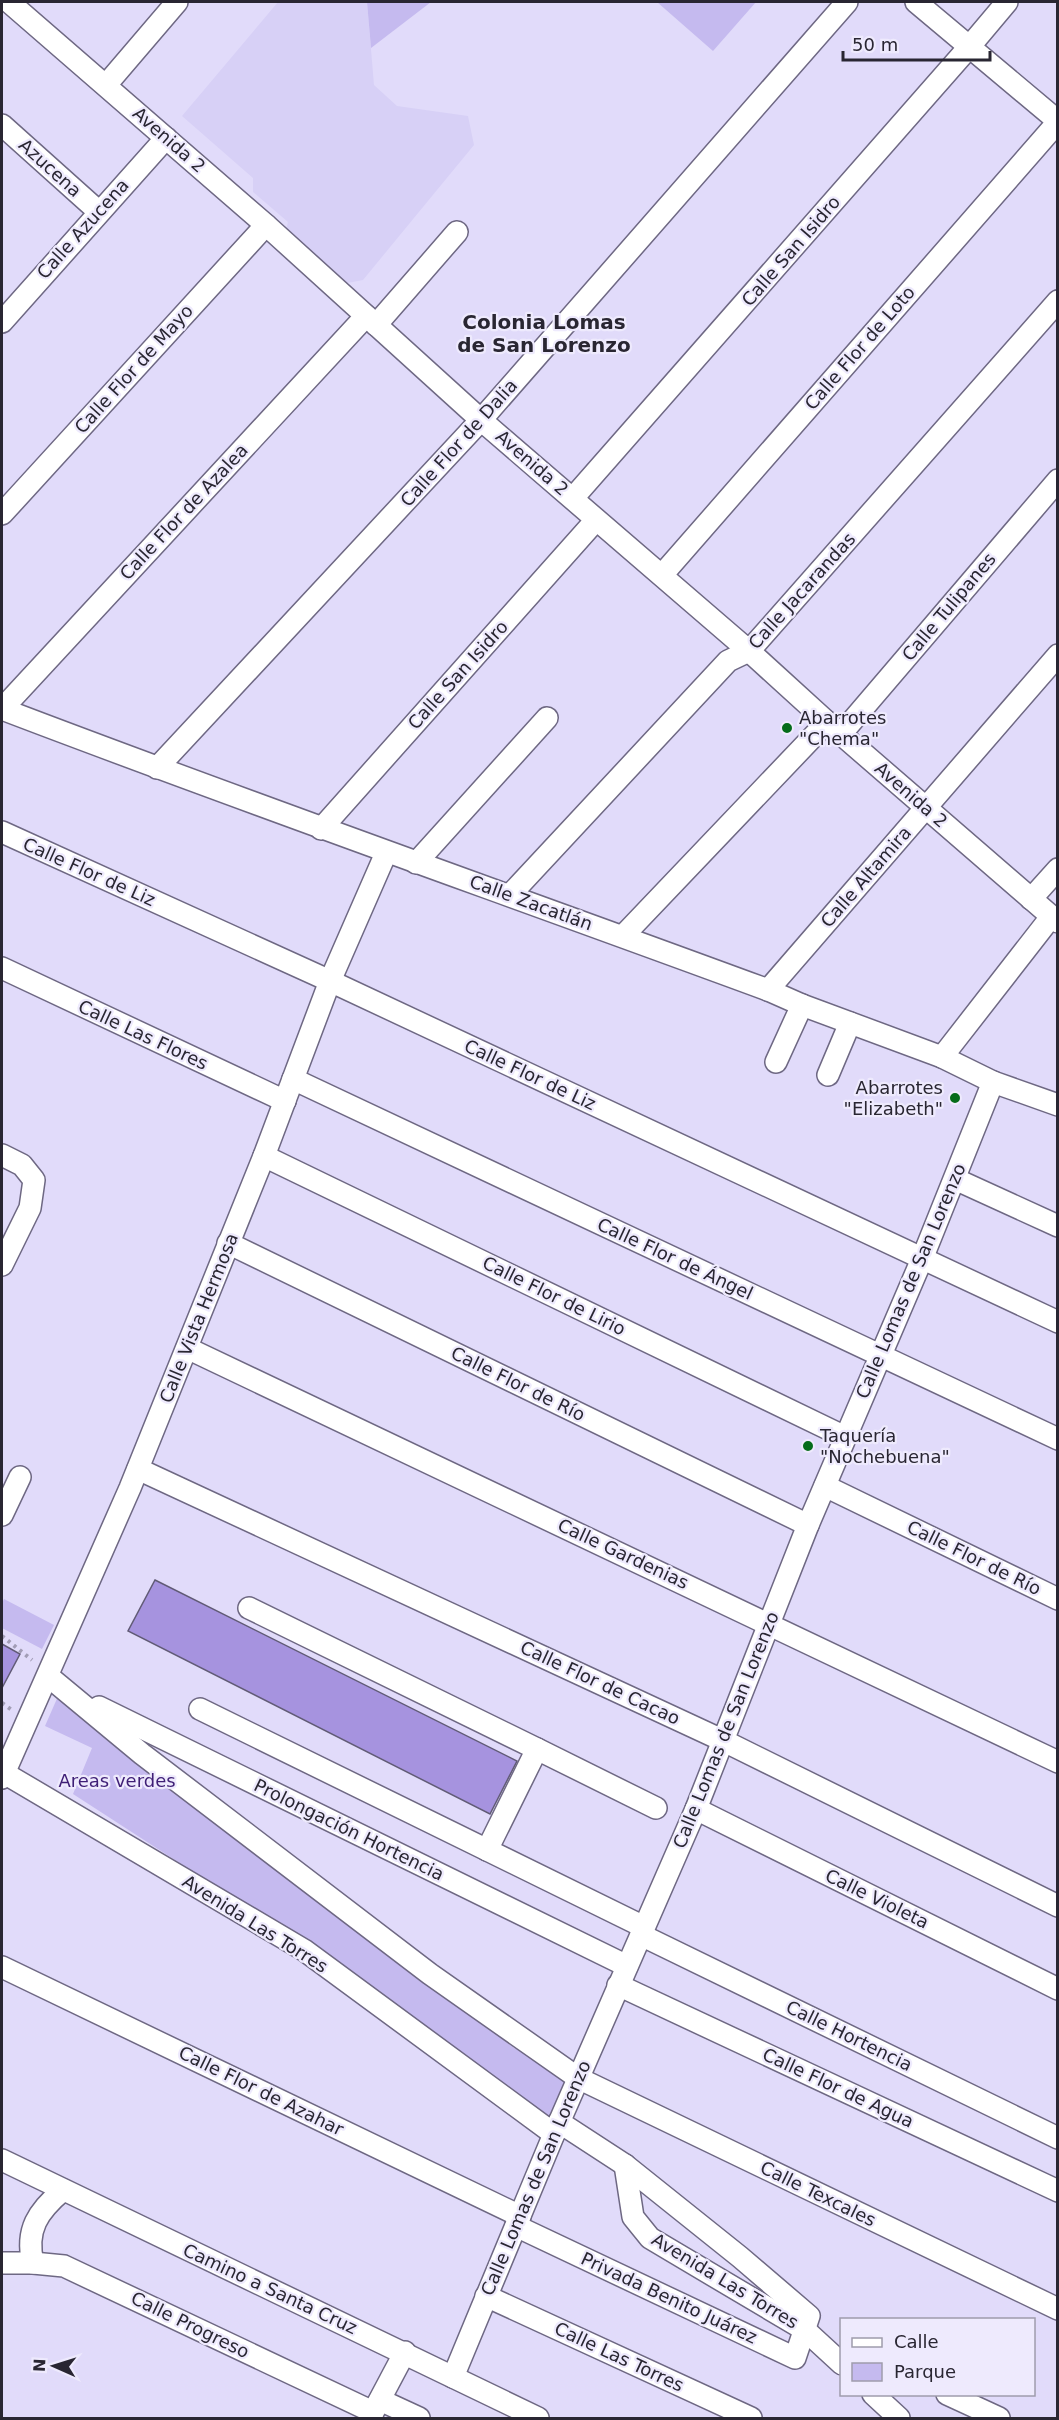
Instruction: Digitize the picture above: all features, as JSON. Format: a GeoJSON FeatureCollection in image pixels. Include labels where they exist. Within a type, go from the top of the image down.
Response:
{"type":"FeatureCollection","features":[{"type":"Feature","properties":{"kind":"street","name":"Avenida 2"},"geometry":{"type":"LineString","coordinates":[[9,2],[266,225],[481,420],[662,575],[1054,919]]}},
{"type":"Feature","properties":{"kind":"street"},"geometry":{"type":"LineString","coordinates":[[106,85],[177,2]]}},
{"type":"Feature","properties":{"kind":"street","name":"Calle Flor de Dalia"},"geometry":{"type":"LineString","coordinates":[[157,768],[481,420],[847,2]]}},
{"type":"Feature","properties":{"kind":"street"},"geometry":{"type":"LineString","coordinates":[[916,2],[1058,121]]}},
{"type":"Feature","properties":{"kind":"street","name":"Calle San Isidro"},"geometry":{"type":"LineString","coordinates":[[573,498],[970,46],[1006,2]]}},
{"type":"Feature","properties":{"kind":"street","name":"Calle Flor de Loto"},"geometry":{"type":"LineString","coordinates":[[662,575],[1058,121]]}},
{"type":"Feature","properties":{"kind":"street","name":"Azucena"},"geometry":{"type":"LineString","coordinates":[[2,125],[98,211]]}},
{"type":"Feature","properties":{"kind":"street","name":"Calle Azucena"},"geometry":{"type":"LineString","coordinates":[[2,322],[98,211],[166,138]]}},
{"type":"Feature","properties":{"kind":"street","name":"Calle Flor de Mayo"},"geometry":{"type":"LineString","coordinates":[[2,514],[266,225]]}},
{"type":"Feature","properties":{"kind":"street","name":"Calle Flor de Azalea"},"geometry":{"type":"LineString","coordinates":[[2,709],[457,232]]}},
{"type":"Feature","properties":{"kind":"street","name":"Calle Jacarandas"},"geometry":{"type":"LineString","coordinates":[[510,895],[728,661],[749,651],[1058,301]]}},
{"type":"Feature","properties":{"kind":"street","name":"Calle Tulipanes"},"geometry":{"type":"LineString","coordinates":[[623,936],[834,728],[1058,480]]}},
{"type":"Feature","properties":{"kind":"street","name":"Calle San Isidro"},"geometry":{"type":"LineString","coordinates":[[321,829],[596,520]]}},
{"type":"Feature","properties":{"kind":"street","name":"Calle Altamira"},"geometry":{"type":"LineString","coordinates":[[768,990],[1058,655]]}},
{"type":"Feature","properties":{"kind":"street","name":"Calle Zacatlán"},"geometry":{"type":"LineString","coordinates":[[2,709],[386,853],[510,895],[768,990],[942,1057],[993,1082],[1058,1105]]}},
{"type":"Feature","properties":{"kind":"street"},"geometry":{"type":"LineString","coordinates":[[416,863],[547,718]]}},
{"type":"Feature","properties":{"kind":"street","name":"Calle Flor de Liz"},"geometry":{"type":"LineString","coordinates":[[2,832],[330,981],[1058,1322]]}},
{"type":"Feature","properties":{"kind":"street","name":"Calle Vista Hermosa"},"geometry":{"type":"LineString","coordinates":[[3,1776],[138,1469],[264,1156],[330,981],[386,853]]}},
{"type":"Feature","properties":{"kind":"street"},"geometry":{"type":"LineString","coordinates":[[1031,899],[1058,868]]}},
{"type":"Feature","properties":{"kind":"street"},"geometry":{"type":"LineString","coordinates":[[942,1057],[1054,919]]}},
{"type":"Feature","properties":{"kind":"street","name":"Calle Las Flores"},"geometry":{"type":"LineString","coordinates":[[2,968],[285,1101]]}},
{"type":"Feature","properties":{"kind":"street"},"geometry":{"type":"LineString","coordinates":[[776,1062],[802,1005]]}},
{"type":"Feature","properties":{"kind":"street"},"geometry":{"type":"LineString","coordinates":[[828,1075],[850,1023]]}},
{"type":"Feature","properties":{"kind":"street","name":"Calle Flor de Ángel"},"geometry":{"type":"LineString","coordinates":[[293,1079],[1058,1439]]}},
{"type":"Feature","properties":{"kind":"street","name":"Calle Lomas de San Lorenzo"},"geometry":{"type":"LineString","coordinates":[[453,2377],[556,2128],[696,1809],[771,1624],[808,1525],[922,1259],[993,1082]]}},
{"type":"Feature","properties":{"kind":"street"},"geometry":{"type":"LineString","coordinates":[[2,1155],[22,1165],[34,1180],[30,1208],[2,1265]]}},
{"type":"Feature","properties":{"kind":"street","name":"Calle Flor de Lirio"},"geometry":{"type":"LineString","coordinates":[[264,1156],[845,1437]]}},
{"type":"Feature","properties":{"kind":"street"},"geometry":{"type":"LineString","coordinates":[[955,1179],[1058,1226]]}},
{"type":"Feature","properties":{"kind":"street","name":"Calle Flor de Río"},"geometry":{"type":"LineString","coordinates":[[228,1243],[808,1525]]}},
{"type":"Feature","properties":{"kind":"street","name":"Calle Gardenias"},"geometry":{"type":"LineString","coordinates":[[187,1348],[1058,1762]]}},
{"type":"Feature","properties":{"kind":"street","name":"Calle Flor de Cacao"},"geometry":{"type":"LineString","coordinates":[[138,1469],[724,1741],[1058,1905]]}},
{"type":"Feature","properties":{"kind":"street"},"geometry":{"type":"LineString","coordinates":[[2,1515],[20,1477]]}},
{"type":"Feature","properties":{"kind":"street","name":"Calle Flor de Río"},"geometry":{"type":"LineString","coordinates":[[825,1486],[1058,1599]]}},
{"type":"Feature","properties":{"kind":"street"},"geometry":{"type":"LineString","coordinates":[[249,1608],[656,1808]]}},
{"type":"Feature","properties":{"kind":"street"},"geometry":{"type":"LineString","coordinates":[[49,1675],[71,1694]]}},
{"type":"Feature","properties":{"kind":"street","name":"Prolongación Hortencia"},"geometry":{"type":"LineString","coordinates":[[71,1694],[627,1966]]}},
{"type":"Feature","properties":{"kind":"street","name":"Calle Texcales"},"geometry":{"type":"LineString","coordinates":[[71,1694],[142,1754],[430,1974],[578,2078],[1058,2309]]}},
{"type":"Feature","properties":{"kind":"street","name":"Calle Hortencia"},"geometry":{"type":"LineString","coordinates":[[200,1708],[1058,2138]]}},
{"type":"Feature","properties":{"kind":"street"},"geometry":{"type":"LineString","coordinates":[[487,1850],[537,1749]]}},
{"type":"Feature","properties":{"kind":"street","name":"Avenida Las Torres"},"geometry":{"type":"LineString","coordinates":[[3,1776],[304,1950],[556,2128],[625,2165],[740,2257],[809,2316],[805,2330]]}},
{"type":"Feature","properties":{"kind":"street","name":"Calle Violeta"},"geometry":{"type":"LineString","coordinates":[[696,1809],[1058,1989]]}},
{"type":"Feature","properties":{"kind":"street","name":"Calle Flor de Azahar"},"geometry":{"type":"LineString","coordinates":[[2,1966],[518,2221]]}},
{"type":"Feature","properties":{"kind":"street","name":"Calle Flor de Agua"},"geometry":{"type":"LineString","coordinates":[[618,1985],[1058,2191]]}},
{"type":"Feature","properties":{"kind":"street","name":"Camino a Santa Cruz"},"geometry":{"type":"LineString","coordinates":[[2,2160],[538,2418]]}},
{"type":"Feature","properties":{"kind":"street","name":"Avenida Las Torres"},"geometry":{"type":"LineString","coordinates":[[625,2165],[633,2217],[650,2238],[805,2330],[840,2362]]}},
{"type":"Feature","properties":{"kind":"street"},"geometry":{"type":"LineString","coordinates":[[33,2263],[30,2248],[33,2225],[47,2203],[63,2190]]}},
{"type":"Feature","properties":{"kind":"street","name":"Privada Benito Juárez"},"geometry":{"type":"LineString","coordinates":[[518,2221],[795,2358],[805,2330]]}},
{"type":"Feature","properties":{"kind":"street","name":"Calle Progreso"},"geometry":{"type":"LineString","coordinates":[[2,2263],[64,2266],[374,2410],[419,2418]]}},
{"type":"Feature","properties":{"kind":"street","name":"Calle Las Torres"},"geometry":{"type":"LineString","coordinates":[[486,2296],[751,2418]]}},
{"type":"Feature","properties":{"kind":"street"},"geometry":{"type":"LineString","coordinates":[[805,2330],[840,2345]]}},
{"type":"Feature","properties":{"kind":"street"},"geometry":{"type":"LineString","coordinates":[[374,2410],[405,2352]]}},
{"type":"Feature","properties":{"kind":"street"},"geometry":{"type":"LineString","coordinates":[[875,2396],[899,2418]]}},
{"type":"Feature","properties":{"kind":"street"},"geometry":{"type":"LineString","coordinates":[[951,2396],[999,2418]]}},
{"type":"Feature","properties":{"kind":"path"},"geometry":{"type":"LineString","coordinates":[[2,1635],[49,1675]]}},
{"type":"Feature","properties":{"kind":"shaded area"},"geometry":{"type":"Polygon","coordinates":[[[278,2],[367,2],[374,85],[397,106],[468,116],[474,145],[363,280],[342,284],[285,234],[288,222],[253,192],[253,178],[182,116],[278,2]]]}},
{"type":"Feature","properties":{"kind":"green space"},"geometry":{"type":"Polygon","coordinates":[[[367,2],[431,2],[371,48],[367,2]]]}},
{"type":"Feature","properties":{"kind":"green space"},"geometry":{"type":"Polygon","coordinates":[[[657,2],[756,2],[713,51],[657,2]]]}},
{"type":"Feature","properties":{"kind":"green space"},"geometry":{"type":"Polygon","coordinates":[[[4,1599],[54,1625],[42,1649],[2,1628],[4,1599]]]}},
{"type":"Feature","properties":{"kind":"green space","name":"Areas verdes"},"geometry":{"type":"Polygon","coordinates":[[[59,1694],[514,2048],[576,2075],[555,2123],[283,1930],[73,1794],[92,1748],[45,1726],[59,1694]]]}},
{"type":"Feature","properties":{"kind":"building"},"geometry":{"type":"Polygon","coordinates":[[[155,1580],[517,1761],[490,1814],[128,1631],[155,1580]]]}},
{"type":"Feature","properties":{"kind":"building"},"geometry":{"type":"Polygon","coordinates":[[[2,1644],[20,1654],[2,1688],[2,1644]]]}},
{"type":"Feature","properties":{"kind":"place","name":"Abarrotes \"Chema\""},"geometry":{"type":"Point","coordinates":[787,728]}},
{"type":"Feature","properties":{"kind":"place","name":"Abarrotes \"Elizabeth\""},"geometry":{"type":"Point","coordinates":[955,1098]}},
{"type":"Feature","properties":{"kind":"place","name":"Taquería \"Nochebuena\""},"geometry":{"type":"Point","coordinates":[808,1446]}},
{"type":"Feature","properties":{"kind":"district","name":"Colonia Lomas de San Lorenzo"},"geometry":{"type":"Point","coordinates":[544,334]}}]}
